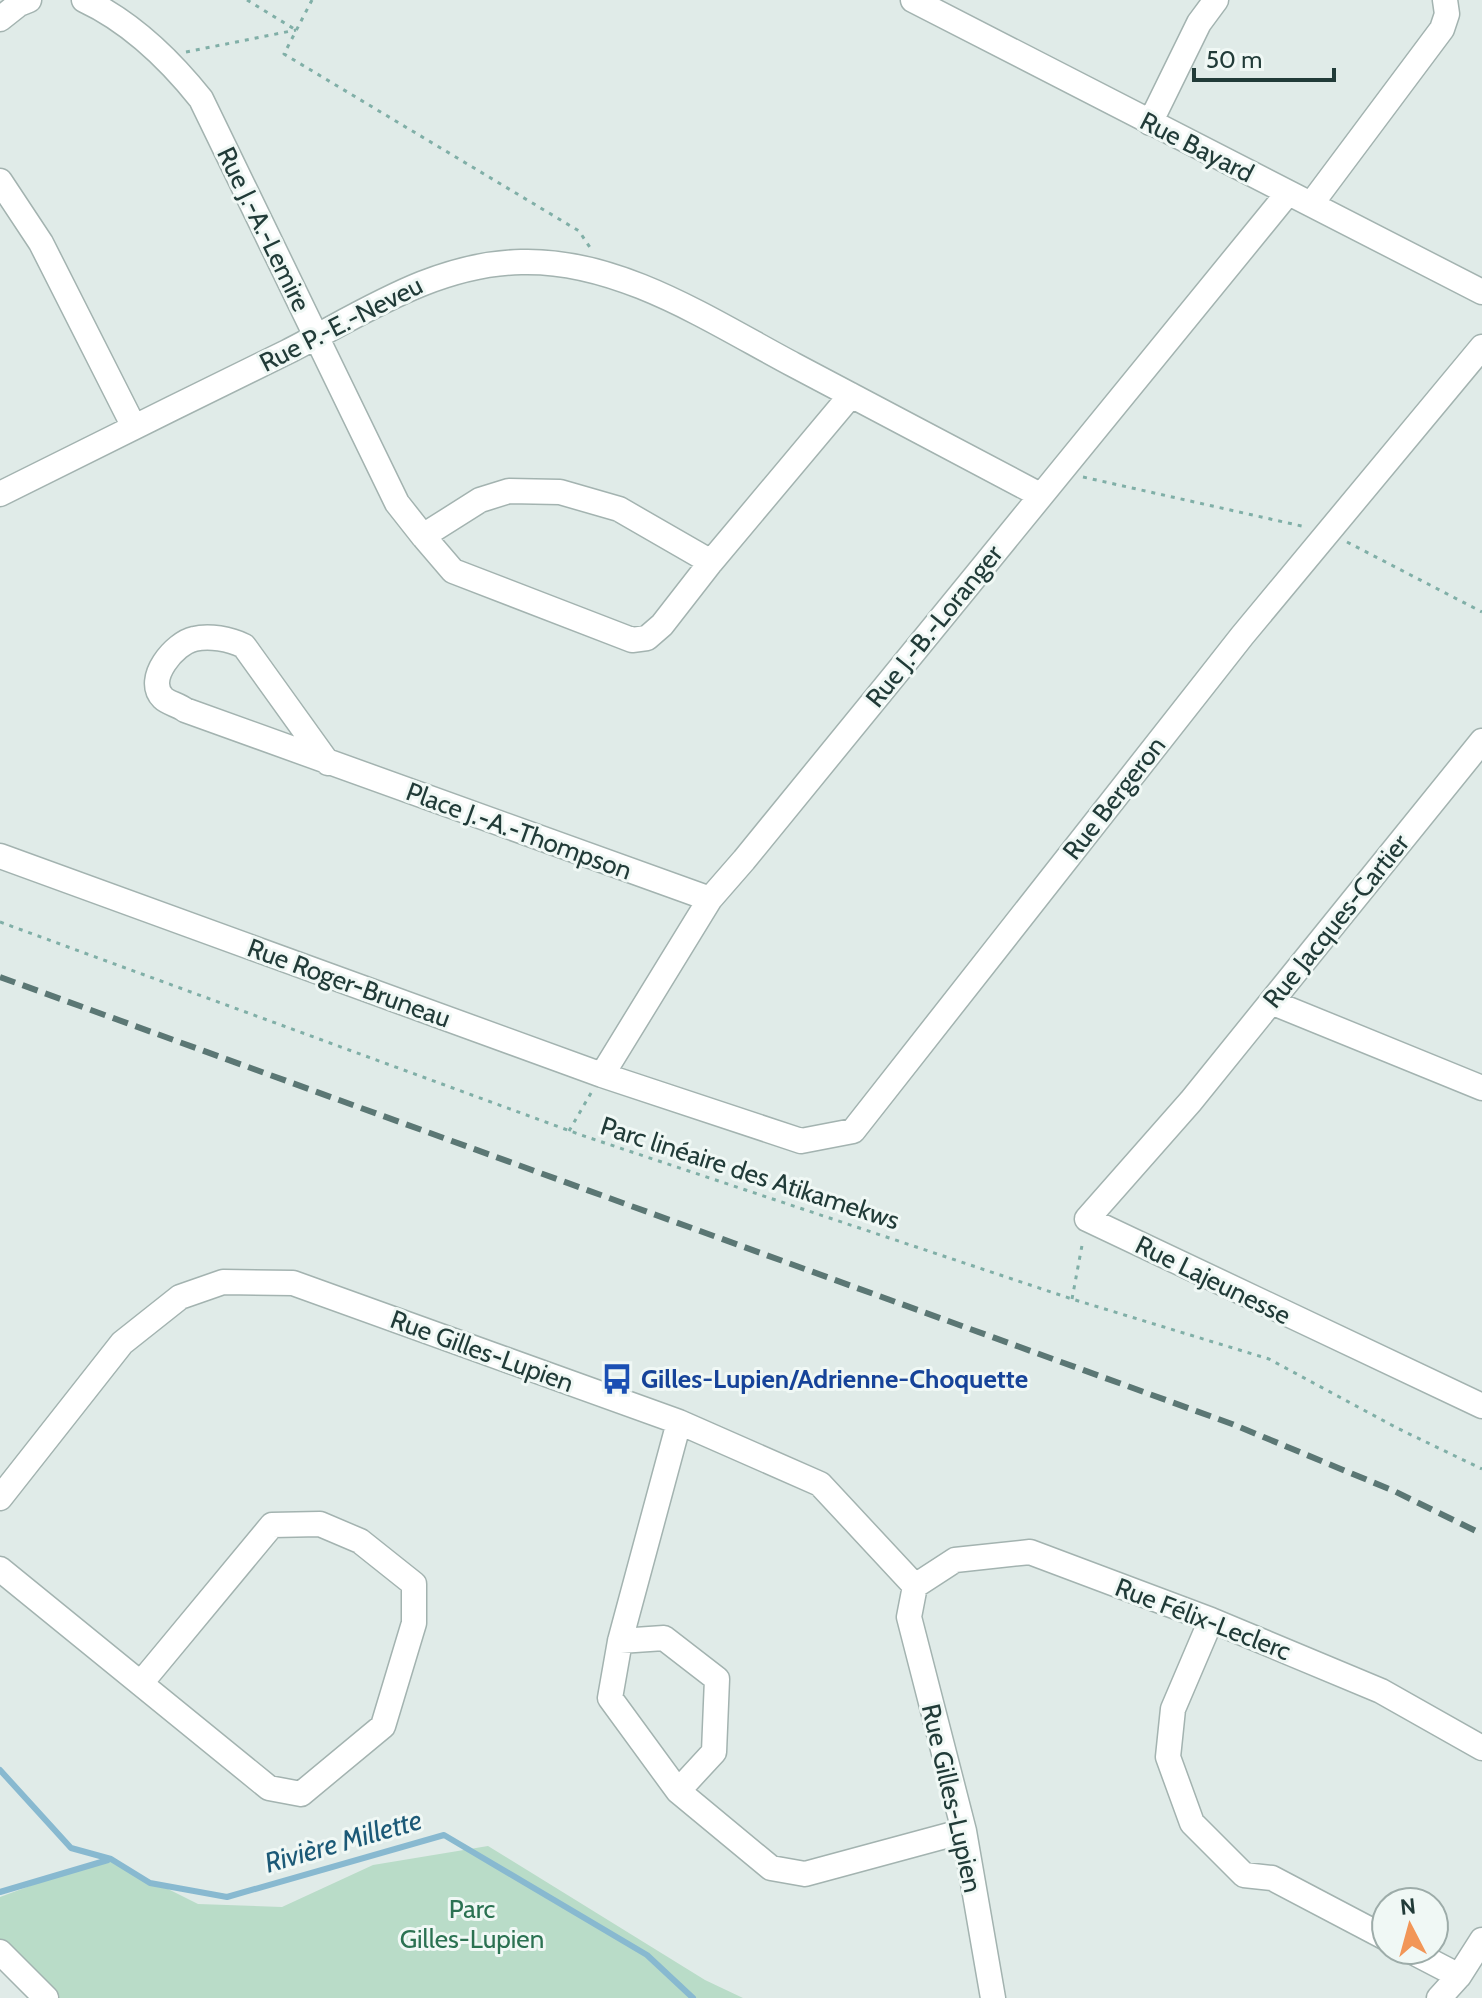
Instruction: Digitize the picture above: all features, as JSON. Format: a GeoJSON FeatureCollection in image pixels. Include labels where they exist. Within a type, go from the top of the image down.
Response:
{"type":"FeatureCollection","features":[{"type":"Feature","properties":{"kind":"street"},"geometry":{"type":"LineString","coordinates":[[0,19],[29,0]]}},
{"type":"Feature","properties":{"kind":"street","name":"Rue J.-A.-Lemire"},"geometry":{"type":"LineString","coordinates":[[84,0],[123,23],[164,57],[201,99],[397,503],[453,571],[632,640],[647,638],[662,625],[851,395]]}},
{"type":"Feature","properties":{"kind":"street","name":"Rue Bayard"},"geometry":{"type":"LineString","coordinates":[[913,0],[1482,292]]}},
{"type":"Feature","properties":{"kind":"street"},"geometry":{"type":"LineString","coordinates":[[1150,123],[1199,23],[1216,0]]}},
{"type":"Feature","properties":{"kind":"street"},"geometry":{"type":"LineString","coordinates":[[1312,203],[1442,29],[1447,14],[1445,0]]}},
{"type":"Feature","properties":{"kind":"street"},"geometry":{"type":"LineString","coordinates":[[0,181],[41,243],[134,427]]}},
{"type":"Feature","properties":{"kind":"street","name":"Rue J.-B.-Loranger"},"geometry":{"type":"LineString","coordinates":[[602,1075],[710,899],[1288,193]]}},
{"type":"Feature","properties":{"kind":"street","name":"Rue P.-E.-Neveu"},"geometry":{"type":"LineString","coordinates":[[0,494],[316,337],[407,288],[438,276],[522,262],[574,267],[609,275],[681,306],[1040,495]]}},
{"type":"Feature","properties":{"kind":"street","name":"Rue Bergeron"},"geometry":{"type":"LineString","coordinates":[[700,1107],[801,1141],[853,1131],[1242,636],[1482,347]]}},
{"type":"Feature","properties":{"kind":"street"},"geometry":{"type":"LineString","coordinates":[[423,536],[480,500],[509,491],[560,492],[619,509],[711,562]]}},
{"type":"Feature","properties":{"kind":"street","name":"Place J.-A.-Thompson"},"geometry":{"type":"LineString","coordinates":[[328,763],[244,646],[235,641],[206,637],[189,639],[164,662],[156,686],[164,699],[185,710],[328,763],[710,899]]}},
{"type":"Feature","properties":{"kind":"street","name":"Rue Jacques-Cartier"},"geometry":{"type":"LineString","coordinates":[[1087,1219],[1191,1101],[1482,741]]}},
{"type":"Feature","properties":{"kind":"street","name":"Rue Roger-Bruneau"},"geometry":{"type":"LineString","coordinates":[[0,856],[602,1075],[700,1107]]}},
{"type":"Feature","properties":{"kind":"street"},"geometry":{"type":"LineString","coordinates":[[1271,1002],[1477,1078]]}},
{"type":"Feature","properties":{"kind":"street","name":"Rue Lajeunesse"},"geometry":{"type":"LineString","coordinates":[[1087,1219],[1482,1406]]}},
{"type":"Feature","properties":{"kind":"street","name":"Rue Gilles-Lupien"},"geometry":{"type":"LineString","coordinates":[[0,1498],[122,1343],[180,1297],[223,1282],[293,1283],[679,1422],[820,1484],[915,1586],[909,1617],[964,1831],[993,1998]]}},
{"type":"Feature","properties":{"kind":"street"},"geometry":{"type":"LineString","coordinates":[[679,1422],[620,1641],[610,1698],[678,1791],[771,1868],[805,1874],[964,1831]]}},
{"type":"Feature","properties":{"kind":"street"},"geometry":{"type":"LineString","coordinates":[[0,1569],[269,1788],[301,1794],[383,1726],[414,1623],[414,1584],[360,1541],[320,1524],[272,1525],[141,1683]]}},
{"type":"Feature","properties":{"kind":"street","name":"Rue Félix-Leclerc"},"geometry":{"type":"LineString","coordinates":[[915,1586],[955,1560],[1030,1552],[1211,1620],[1381,1691],[1482,1748]]}},
{"type":"Feature","properties":{"kind":"street"},"geometry":{"type":"LineString","coordinates":[[1211,1620],[1173,1709],[1168,1757],[1192,1823],[1244,1875],[1272,1878],[1370,1930]]}},
{"type":"Feature","properties":{"kind":"street"},"geometry":{"type":"LineString","coordinates":[[620,1641],[664,1638],[717,1679],[714,1752],[678,1791]]}},
{"type":"Feature","properties":{"kind":"street"},"geometry":{"type":"LineString","coordinates":[[1439,1998],[1459,1976],[1482,1940]]}},
{"type":"Feature","properties":{"kind":"street"},"geometry":{"type":"LineString","coordinates":[[0,1952],[46,1998]]}},
{"type":"Feature","properties":{"kind":"street"},"geometry":{"type":"LineString","coordinates":[[1440,1966],[1459,1976]]}},
{"type":"Feature","properties":{"kind":"path"},"geometry":{"type":"LineString","coordinates":[[247,0],[296,30]]}},
{"type":"Feature","properties":{"kind":"path"},"geometry":{"type":"LineString","coordinates":[[312,0],[284,54],[579,231],[609,275]]}},
{"type":"Feature","properties":{"kind":"path"},"geometry":{"type":"LineString","coordinates":[[164,57],[296,30]]}},
{"type":"Feature","properties":{"kind":"path"},"geometry":{"type":"LineString","coordinates":[[1059,472],[1328,532],[1482,612]]}},
{"type":"Feature","properties":{"kind":"path","name":"Parc linéaire des Atikamekws"},"geometry":{"type":"LineString","coordinates":[[0,922],[569,1131],[1072,1299],[1269,1359],[1397,1428],[1482,1469]]}},
{"type":"Feature","properties":{"kind":"path"},"geometry":{"type":"LineString","coordinates":[[569,1131],[602,1075]]}},
{"type":"Feature","properties":{"kind":"path"},"geometry":{"type":"LineString","coordinates":[[1072,1299],[1087,1219]]}},
{"type":"Feature","properties":{"kind":"green space","name":"Parc Gilles-Lupien"},"geometry":{"type":"Polygon","coordinates":[[[488,1846],[705,1980],[743,1998],[48,1998],[0,1950],[0,1897],[106,1858],[198,1904],[282,1907],[373,1865],[488,1846]]]}},
{"type":"Feature","properties":{"kind":"waterway","name":"Rivière Millette"},"geometry":{"type":"LineString","coordinates":[[0,1770],[71,1848],[111,1859],[150,1883],[227,1897],[444,1835],[647,1955],[693,1998]]}},
{"type":"Feature","properties":{"kind":"waterway"},"geometry":{"type":"LineString","coordinates":[[0,1892],[108,1860]]}},
{"type":"Feature","properties":{"kind":"railway"},"geometry":{"type":"LineString","coordinates":[[0,977],[1232,1424],[1394,1491],[1482,1534]]}},
{"type":"Feature","properties":{"kind":"place","name":"Gilles-Lupien/Adrienne-Choquette"},"geometry":{"type":"Point","coordinates":[617,1379]}}]}
